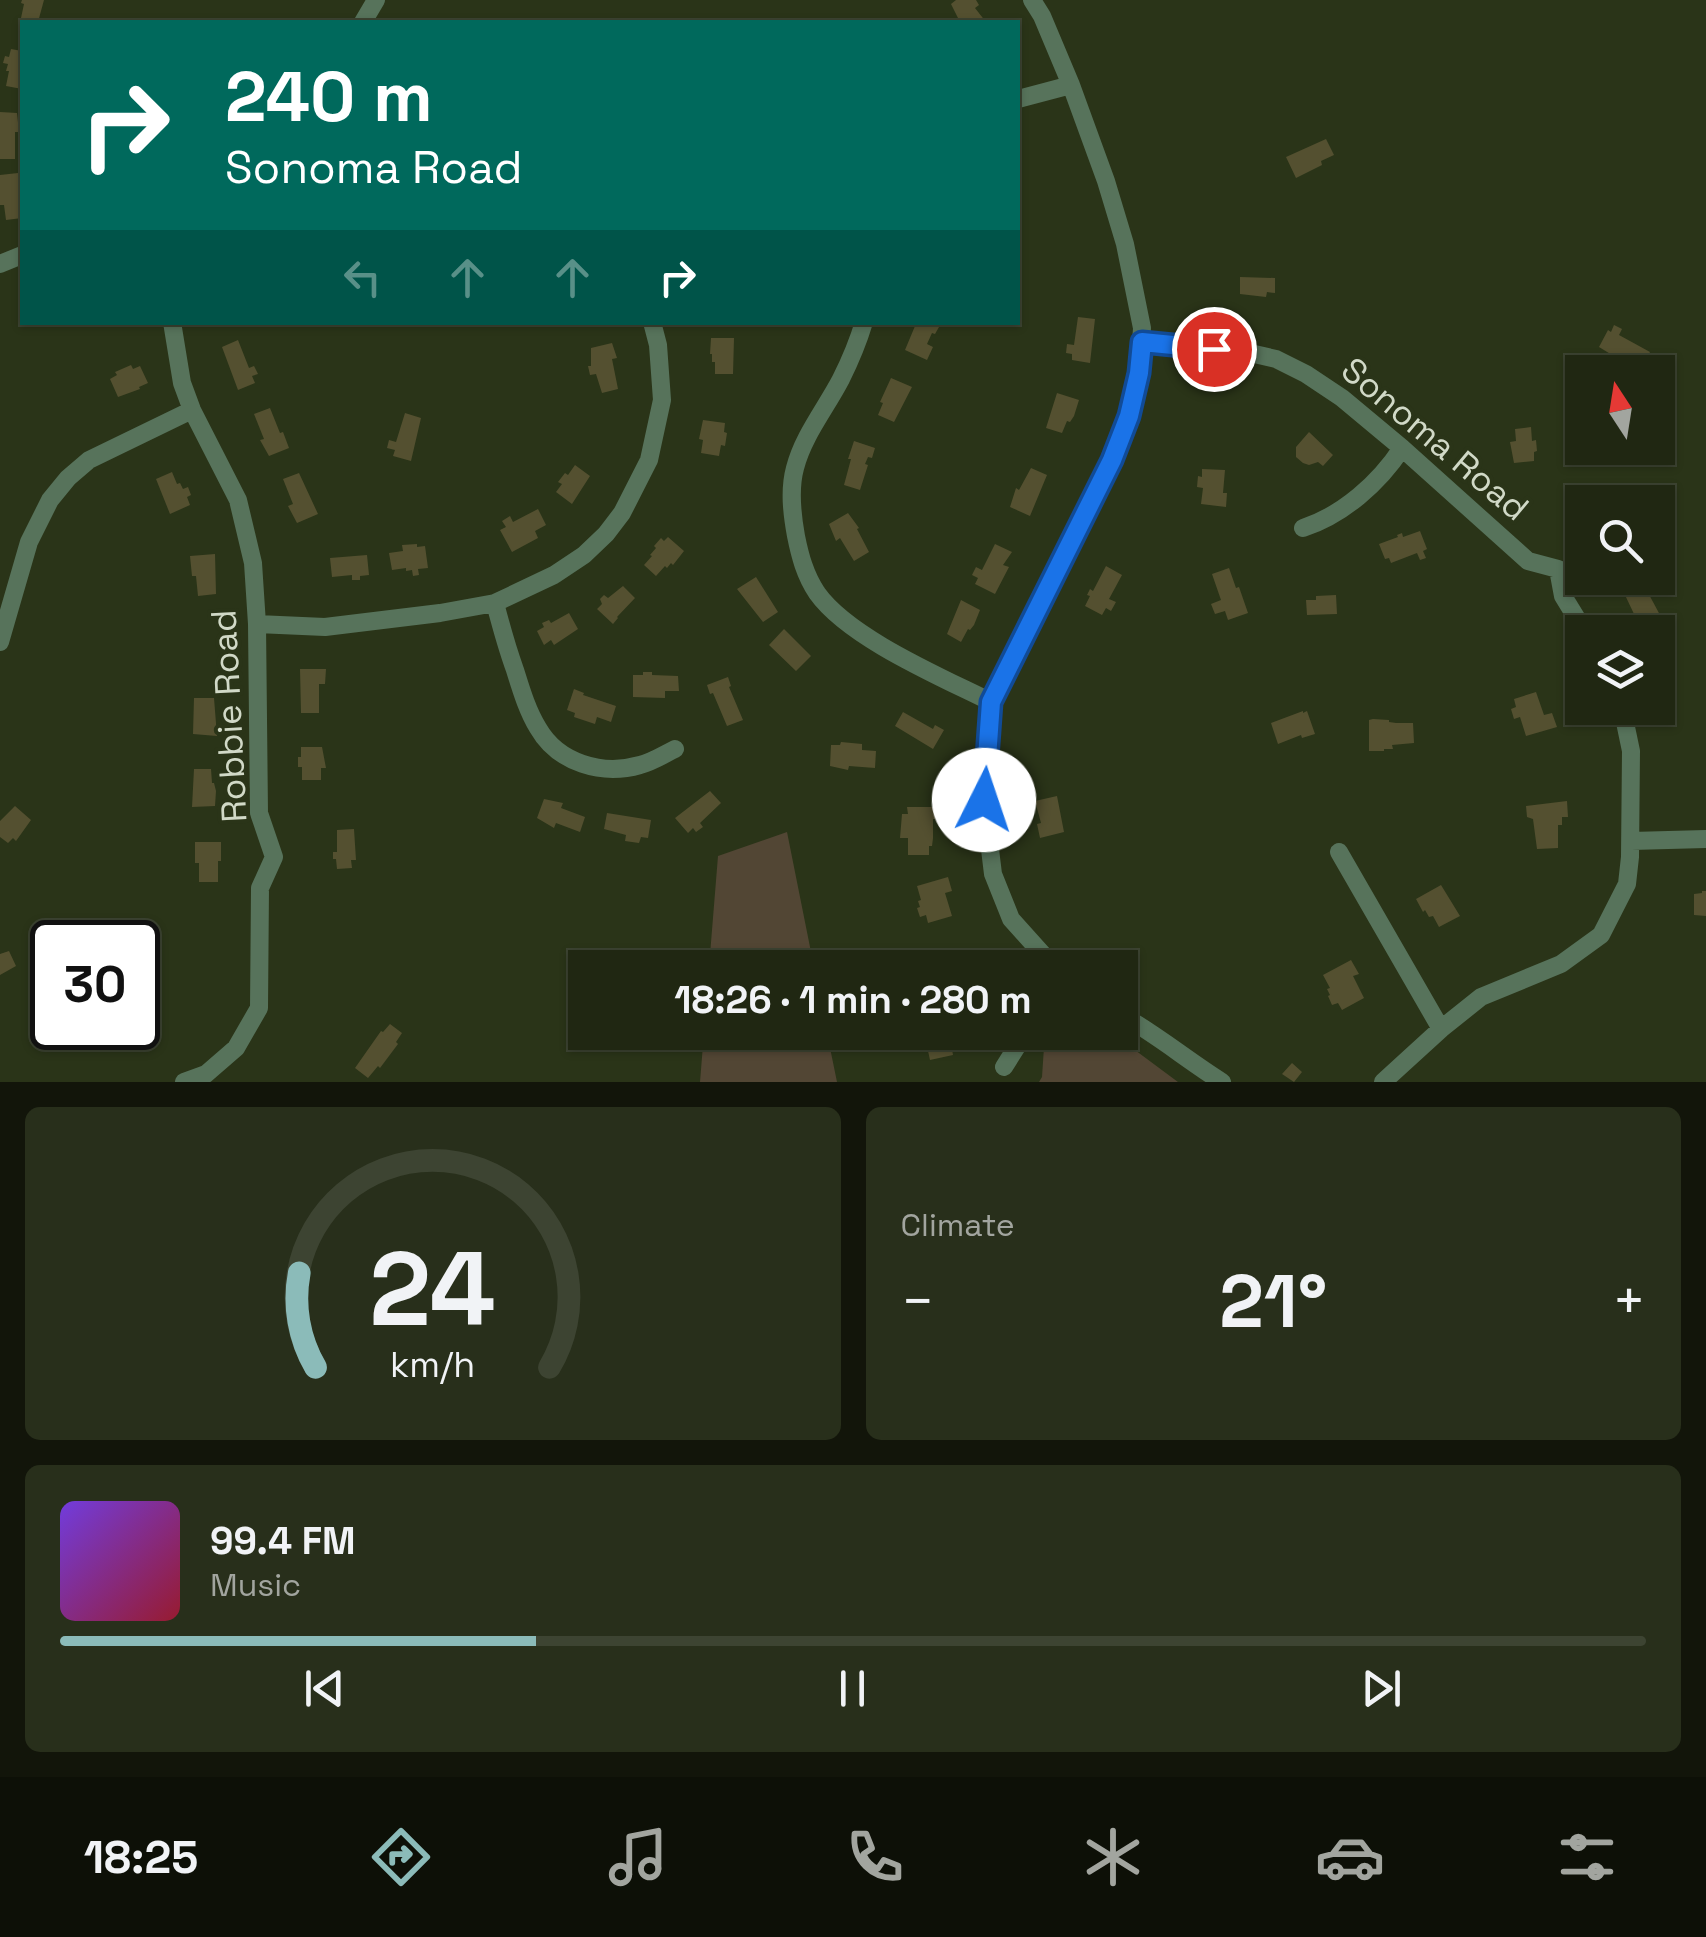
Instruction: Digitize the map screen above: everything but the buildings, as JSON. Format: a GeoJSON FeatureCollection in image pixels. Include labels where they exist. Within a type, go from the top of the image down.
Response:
{"type":"FeatureCollection","features":[{"type":"Feature","properties":{"kind":"street"},"geometry":{"type":"LineString","coordinates":[[1032,0],[1071,85],[1106,181],[1125,244],[1142,328],[1139,373],[1129,416],[1112,460],[991,702],[984,800],[993,874],[1011,919],[1038,950]]}},
{"type":"Feature","properties":{"kind":"street"},"geometry":{"type":"LineString","coordinates":[[1020,98],[1071,85]]}},
{"type":"Feature","properties":{"kind":"street","name":"Robbie Road"},"geometry":{"type":"LineString","coordinates":[[172,325],[182,383],[238,500],[253,563],[259,813],[274,857],[260,888],[259,1008],[236,1048],[206,1074],[184,1082]]}},
{"type":"Feature","properties":{"kind":"street"},"geometry":{"type":"LineString","coordinates":[[257,624],[326,627],[440,614],[495,603],[554,575],[584,554],[622,513],[653,448],[662,400],[653,325]]}},
{"type":"Feature","properties":{"kind":"street"},"geometry":{"type":"LineString","coordinates":[[863,325],[842,377],[795,468],[792,517],[800,557],[818,594],[856,630],[991,702]]}},
{"type":"Feature","properties":{"kind":"street","name":"Sonoma Road"},"geometry":{"type":"LineString","coordinates":[[1142,342],[1250,353],[1276,359],[1306,374],[1402,448],[1528,561],[1558,568],[1564,596],[1575,615]]}},
{"type":"Feature","properties":{"kind":"street"},"geometry":{"type":"LineString","coordinates":[[0,642],[33,531],[68,478],[89,460],[192,410]]}},
{"type":"Feature","properties":{"kind":"street"},"geometry":{"type":"LineString","coordinates":[[1303,528],[1330,516],[1372,486],[1402,448]]}},
{"type":"Feature","properties":{"kind":"street"},"geometry":{"type":"LineString","coordinates":[[495,603],[527,706],[539,730],[555,748],[574,761],[612,769],[635,766],[675,749]]}},
{"type":"Feature","properties":{"kind":"street"},"geometry":{"type":"LineString","coordinates":[[1383,1082],[1482,997],[1561,964],[1600,935],[1627,884],[1632,752],[1626,725]]}},
{"type":"Feature","properties":{"kind":"street"},"geometry":{"type":"LineString","coordinates":[[1631,841],[1706,839]]}},
{"type":"Feature","properties":{"kind":"street"},"geometry":{"type":"LineString","coordinates":[[1339,852],[1441,1029]]}},
{"type":"Feature","properties":{"kind":"street"},"geometry":{"type":"LineString","coordinates":[[1138,1024],[1222,1082]]}},
{"type":"Feature","properties":{"kind":"street"},"geometry":{"type":"LineString","coordinates":[[1004,1067],[1015,1050]]}},
{"type":"Feature","properties":{"kind":"shaded area"},"geometry":{"type":"Polygon","coordinates":[[[787,832],[811,950],[710,950],[718,856],[787,832]]]}},
{"type":"Feature","properties":{"kind":"shaded area"},"geometry":{"type":"Polygon","coordinates":[[[703,1050],[830,1050],[837,1082],[700,1082],[703,1050]]]}},
{"type":"Feature","properties":{"kind":"shaded area"},"geometry":{"type":"Polygon","coordinates":[[[1044,1050],[1135,1050],[1178,1082],[1039,1082],[1044,1050]]]}},
{"type":"Feature","properties":{"kind":"route"},"geometry":{"type":"LineString","coordinates":[[984,800],[991,702],[1112,460],[1129,416],[1142,342],[1214,349]]}}]}
